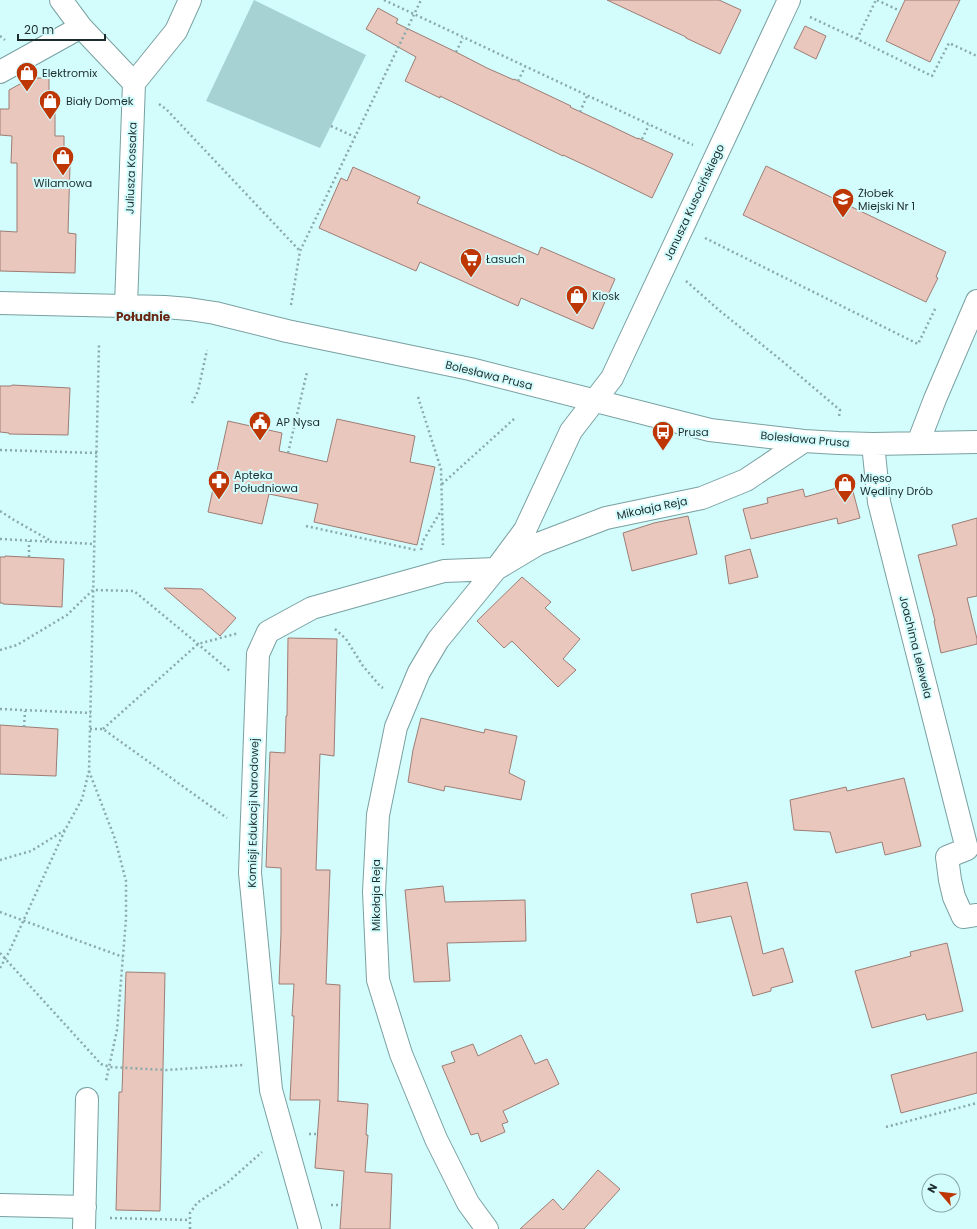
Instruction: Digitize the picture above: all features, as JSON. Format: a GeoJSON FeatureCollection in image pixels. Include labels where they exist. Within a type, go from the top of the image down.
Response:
{"type":"FeatureCollection","features":[{"type":"Feature","properties":{"kind":"street"},"geometry":{"type":"LineString","coordinates":[[61,0],[81,27],[134,83],[176,30],[190,0]]}},
{"type":"Feature","properties":{"kind":"street","name":"Janusza Kusocińskiego"},"geometry":{"type":"LineString","coordinates":[[594,400],[612,378],[788,3]]}},
{"type":"Feature","properties":{"kind":"street"},"geometry":{"type":"LineString","coordinates":[[0,72],[81,27]]}},
{"type":"Feature","properties":{"kind":"street","name":"Juliusza Kossaka"},"geometry":{"type":"LineString","coordinates":[[126,306],[134,83]]}},
{"type":"Feature","properties":{"kind":"street"},"geometry":{"type":"LineString","coordinates":[[918,443],[977,301]]}},
{"type":"Feature","properties":{"kind":"street","name":"Bolesława Prusa"},"geometry":{"type":"LineString","coordinates":[[0,303],[126,306],[195,310],[215,313],[287,331],[470,369],[710,430],[804,441],[838,443],[874,444],[977,442]]}},
{"type":"Feature","properties":{"kind":"street","name":"Mikołaja Reja"},"geometry":{"type":"LineString","coordinates":[[487,1229],[468,1203],[436,1139],[401,1054],[378,980],[374,892],[378,815],[396,727],[419,672],[438,640],[496,569],[525,530],[571,431],[594,400]]}},
{"type":"Feature","properties":{"kind":"street","name":"Mikołaja Reja"},"geometry":{"type":"LineString","coordinates":[[496,569],[538,544],[606,518],[702,498],[746,480],[804,441]]}},
{"type":"Feature","properties":{"kind":"street","name":"Joachima Lelewela"},"geometry":{"type":"LineString","coordinates":[[874,444],[879,502],[972,849],[947,857],[950,880],[954,897],[963,917],[977,915]]}},
{"type":"Feature","properties":{"kind":"street"},"geometry":{"type":"LineString","coordinates":[[268,632],[312,608],[444,571],[496,569]]}},
{"type":"Feature","properties":{"kind":"street","name":"Komisji Edukacji Narodowej"},"geometry":{"type":"LineString","coordinates":[[268,632],[263,640],[258,654],[250,873],[272,1090],[310,1229]]}},
{"type":"Feature","properties":{"kind":"street"},"geometry":{"type":"LineString","coordinates":[[0,1205],[84,1218],[87,1099]]}},
{"type":"Feature","properties":{"kind":"path"},"geometry":{"type":"LineString","coordinates":[[384,0],[716,156]]}},
{"type":"Feature","properties":{"kind":"path"},"geometry":{"type":"LineString","coordinates":[[287,331],[300,251],[421,0]]}},
{"type":"Feature","properties":{"kind":"path"},"geometry":{"type":"LineString","coordinates":[[857,39],[877,0],[900,11]]}},
{"type":"Feature","properties":{"kind":"path"},"geometry":{"type":"LineString","coordinates":[[788,3],[932,76],[949,43],[977,56]]}},
{"type":"Feature","properties":{"kind":"path"},"geometry":{"type":"LineString","coordinates":[[456,52],[463,38]]}},
{"type":"Feature","properties":{"kind":"path"},"geometry":{"type":"LineString","coordinates":[[518,81],[525,67]]}},
{"type":"Feature","properties":{"kind":"path"},"geometry":{"type":"LineString","coordinates":[[134,83],[166,109],[300,251]]}},
{"type":"Feature","properties":{"kind":"path"},"geometry":{"type":"LineString","coordinates":[[580,112],[587,96]]}},
{"type":"Feature","properties":{"kind":"path"},"geometry":{"type":"LineString","coordinates":[[642,139],[649,125]]}},
{"type":"Feature","properties":{"kind":"path"},"geometry":{"type":"LineString","coordinates":[[331,126],[355,137]]}},
{"type":"Feature","properties":{"kind":"path"},"geometry":{"type":"LineString","coordinates":[[683,226],[918,344],[936,307]]}},
{"type":"Feature","properties":{"kind":"path"},"geometry":{"type":"LineString","coordinates":[[664,267],[679,276],[840,410],[838,443]]}},
{"type":"Feature","properties":{"kind":"path"},"geometry":{"type":"LineString","coordinates":[[0,968],[82,799],[89,771],[99,344]]}},
{"type":"Feature","properties":{"kind":"path"},"geometry":{"type":"LineString","coordinates":[[192,402],[198,391],[207,350]]}},
{"type":"Feature","properties":{"kind":"path"},"geometry":{"type":"LineString","coordinates":[[288,453],[307,372]]}},
{"type":"Feature","properties":{"kind":"path"},"geometry":{"type":"LineString","coordinates":[[418,397],[441,469],[444,571]]}},
{"type":"Feature","properties":{"kind":"path"},"geometry":{"type":"LineString","coordinates":[[441,484],[514,419]]}},
{"type":"Feature","properties":{"kind":"path"},"geometry":{"type":"LineString","coordinates":[[0,450],[96,453]]}},
{"type":"Feature","properties":{"kind":"path"},"geometry":{"type":"LineString","coordinates":[[306,526],[421,551],[423,541],[442,508]]}},
{"type":"Feature","properties":{"kind":"path"},"geometry":{"type":"LineString","coordinates":[[0,511],[53,542]]}},
{"type":"Feature","properties":{"kind":"path"},"geometry":{"type":"LineString","coordinates":[[0,540],[94,544]]}},
{"type":"Feature","properties":{"kind":"path"},"geometry":{"type":"LineString","coordinates":[[29,541],[29,557]]}},
{"type":"Feature","properties":{"kind":"path"},"geometry":{"type":"LineString","coordinates":[[0,650],[17,645],[67,615],[93,590],[134,591],[256,694]]}},
{"type":"Feature","properties":{"kind":"path"},"geometry":{"type":"LineString","coordinates":[[312,608],[346,639],[363,666],[380,686],[406,701]]}},
{"type":"Feature","properties":{"kind":"path"},"geometry":{"type":"LineString","coordinates":[[103,729],[198,644],[251,630],[268,632]]}},
{"type":"Feature","properties":{"kind":"path"},"geometry":{"type":"LineString","coordinates":[[0,709],[91,713]]}},
{"type":"Feature","properties":{"kind":"path"},"geometry":{"type":"LineString","coordinates":[[24,726],[25,711]]}},
{"type":"Feature","properties":{"kind":"path"},"geometry":{"type":"LineString","coordinates":[[90,729],[103,729],[251,836]]}},
{"type":"Feature","properties":{"kind":"path"},"geometry":{"type":"LineString","coordinates":[[87,1099],[104,1091],[110,1067],[117,1030],[126,919],[126,881],[115,839],[89,771]]}},
{"type":"Feature","properties":{"kind":"path"},"geometry":{"type":"LineString","coordinates":[[0,860],[31,851],[66,830]]}},
{"type":"Feature","properties":{"kind":"path"},"geometry":{"type":"LineString","coordinates":[[0,912],[123,957]]}},
{"type":"Feature","properties":{"kind":"path"},"geometry":{"type":"LineString","coordinates":[[0,953],[101,1064],[110,1067],[166,1070],[269,1063]]}},
{"type":"Feature","properties":{"kind":"path"},"geometry":{"type":"LineString","coordinates":[[886,1127],[977,1104]]}},
{"type":"Feature","properties":{"kind":"path"},"geometry":{"type":"LineString","coordinates":[[190,1229],[190,1213],[198,1203],[227,1183],[283,1133]]}},
{"type":"Feature","properties":{"kind":"path"},"geometry":{"type":"LineString","coordinates":[[84,1218],[190,1220]]}},
{"type":"Feature","properties":{"kind":"shaded area"},"geometry":{"type":"Polygon","coordinates":[[[254,0],[366,55],[320,148],[206,101],[254,0]]]}},
{"type":"Feature","properties":{"kind":"building"},"geometry":{"type":"Polygon","coordinates":[[[607,0],[719,0],[741,10],[720,54],[607,0]]]}},
{"type":"Feature","properties":{"kind":"building"},"geometry":{"type":"Polygon","coordinates":[[[905,0],[960,0],[930,62],[886,41],[905,0]]]}},
{"type":"Feature","properties":{"kind":"building"},"geometry":{"type":"Polygon","coordinates":[[[378,8],[398,19],[396,23],[487,68],[514,79],[571,106],[570,107],[673,154],[652,198],[440,96],[440,98],[405,81],[416,57],[366,29],[378,8]]]}},
{"type":"Feature","properties":{"kind":"building"},"geometry":{"type":"Polygon","coordinates":[[[805,26],[826,36],[816,59],[794,48],[805,26]]]}},
{"type":"Feature","properties":{"kind":"building"},"geometry":{"type":"Polygon","coordinates":[[[31,78],[49,78],[49,109],[55,109],[55,136],[64,136],[64,164],[70,164],[68,233],[76,234],[75,273],[0,271],[0,231],[17,232],[17,163],[11,163],[12,136],[0,135],[0,109],[9,109],[9,90],[31,78]]]}},
{"type":"Feature","properties":{"kind":"building"},"geometry":{"type":"Polygon","coordinates":[[[766,166],[946,252],[936,277],[938,278],[926,302],[743,215],[766,166]]]}},
{"type":"Feature","properties":{"kind":"building"},"geometry":{"type":"Polygon","coordinates":[[[353,167],[420,197],[417,203],[538,255],[541,247],[615,279],[593,329],[521,298],[518,306],[420,262],[416,271],[319,228],[341,178],[347,181],[353,167]]]}},
{"type":"Feature","properties":{"kind":"building"},"geometry":{"type":"Polygon","coordinates":[[[12,385],[70,388],[68,435],[9,434],[0,432],[0,386],[12,385]]]}},
{"type":"Feature","properties":{"kind":"building"},"geometry":{"type":"Polygon","coordinates":[[[337,419],[415,436],[410,462],[435,467],[417,545],[314,522],[318,504],[269,494],[262,524],[208,512],[228,421],[282,433],[279,451],[327,462],[337,419]]]}},
{"type":"Feature","properties":{"kind":"building"},"geometry":{"type":"Polygon","coordinates":[[[851,484],[860,518],[838,524],[837,518],[751,539],[743,509],[768,503],[767,498],[803,489],[805,497],[851,484]]]}},
{"type":"Feature","properties":{"kind":"building"},"geometry":{"type":"Polygon","coordinates":[[[688,516],[697,554],[632,571],[623,533],[654,523],[688,516]]]}},
{"type":"Feature","properties":{"kind":"building"},"geometry":{"type":"Polygon","coordinates":[[[977,518],[977,596],[967,598],[977,644],[941,653],[935,621],[918,555],[957,545],[952,525],[977,518]]]}},
{"type":"Feature","properties":{"kind":"building"},"geometry":{"type":"Polygon","coordinates":[[[750,549],[758,577],[729,584],[725,556],[750,549]]]}},
{"type":"Feature","properties":{"kind":"building"},"geometry":{"type":"Polygon","coordinates":[[[0,557],[64,559],[62,607],[0,603],[0,557]]]}},
{"type":"Feature","properties":{"kind":"building"},"geometry":{"type":"Polygon","coordinates":[[[522,577],[551,602],[545,608],[580,639],[563,659],[576,670],[558,687],[512,641],[504,648],[477,621],[522,577]]]}},
{"type":"Feature","properties":{"kind":"building"},"geometry":{"type":"Polygon","coordinates":[[[164,588],[202,589],[236,618],[220,636],[164,588]]]}},
{"type":"Feature","properties":{"kind":"building"},"geometry":{"type":"Polygon","coordinates":[[[288,638],[337,639],[334,756],[320,754],[316,870],[330,870],[326,984],[340,985],[337,1101],[368,1104],[366,1135],[368,1135],[365,1172],[392,1174],[390,1229],[340,1229],[344,1171],[315,1168],[320,1100],[290,1100],[294,984],[279,984],[281,868],[266,867],[270,752],[285,753],[288,638]]]}},
{"type":"Feature","properties":{"kind":"building"},"geometry":{"type":"Polygon","coordinates":[[[421,718],[484,733],[485,729],[517,736],[509,773],[525,781],[521,800],[445,786],[444,791],[408,782],[413,750],[421,718]]]}},
{"type":"Feature","properties":{"kind":"building"},"geometry":{"type":"Polygon","coordinates":[[[0,725],[58,729],[56,776],[0,774],[0,725]]]}},
{"type":"Feature","properties":{"kind":"building"},"geometry":{"type":"Polygon","coordinates":[[[904,778],[921,846],[885,855],[882,842],[836,853],[830,832],[794,830],[790,800],[846,787],[847,791],[904,778]]]}},
{"type":"Feature","properties":{"kind":"building"},"geometry":{"type":"Polygon","coordinates":[[[747,882],[763,954],[783,948],[793,982],[771,988],[771,991],[753,996],[731,916],[697,923],[691,894],[747,882]]]}},
{"type":"Feature","properties":{"kind":"building"},"geometry":{"type":"Polygon","coordinates":[[[443,886],[445,902],[525,900],[526,941],[447,943],[450,981],[414,982],[405,890],[443,886]]]}},
{"type":"Feature","properties":{"kind":"building"},"geometry":{"type":"Polygon","coordinates":[[[947,943],[963,1011],[927,1020],[925,1014],[872,1028],[855,971],[911,956],[910,952],[947,943]]]}},
{"type":"Feature","properties":{"kind":"building"},"geometry":{"type":"Polygon","coordinates":[[[126,972],[165,973],[160,1211],[116,1210],[119,1092],[122,1092],[126,972]]]}},
{"type":"Feature","properties":{"kind":"building"},"geometry":{"type":"Polygon","coordinates":[[[521,1035],[535,1064],[547,1059],[559,1084],[503,1111],[508,1122],[502,1124],[505,1132],[481,1142],[478,1133],[471,1135],[442,1066],[455,1062],[451,1052],[473,1044],[478,1056],[521,1035]]]}},
{"type":"Feature","properties":{"kind":"building"},"geometry":{"type":"Polygon","coordinates":[[[977,1052],[977,1093],[901,1113],[891,1075],[977,1052]]]}},
{"type":"Feature","properties":{"kind":"building"},"geometry":{"type":"Polygon","coordinates":[[[598,1170],[620,1189],[584,1229],[520,1229],[553,1199],[563,1210],[598,1170]]]}},
{"type":"Feature","properties":{"kind":"place","name":"Elektromix"},"geometry":{"type":"Point","coordinates":[27,92]}},
{"type":"Feature","properties":{"kind":"place","name":"Biały Domek"},"geometry":{"type":"Point","coordinates":[50,120]}},
{"type":"Feature","properties":{"kind":"place","name":"Wilamowa"},"geometry":{"type":"Point","coordinates":[63,176]}},
{"type":"Feature","properties":{"kind":"place","name":"Żłobek Miejski Nr 1"},"geometry":{"type":"Point","coordinates":[843,218]}},
{"type":"Feature","properties":{"kind":"place","name":"Łasuch"},"geometry":{"type":"Point","coordinates":[471,278]}},
{"type":"Feature","properties":{"kind":"place","name":"Kiosk"},"geometry":{"type":"Point","coordinates":[577,316]}},
{"type":"Feature","properties":{"kind":"place","name":"AP Nysa"},"geometry":{"type":"Point","coordinates":[260,442]}},
{"type":"Feature","properties":{"kind":"place","name":"Prusa"},"geometry":{"type":"Point","coordinates":[663,452]}},
{"type":"Feature","properties":{"kind":"place","name":"Apteka Południowa"},"geometry":{"type":"Point","coordinates":[219,500]}},
{"type":"Feature","properties":{"kind":"place","name":"Mięso Wędliny Drób"},"geometry":{"type":"Point","coordinates":[845,504]}},
{"type":"Feature","properties":{"kind":"district","name":"Południe"},"geometry":{"type":"Point","coordinates":[143,316]}}]}
